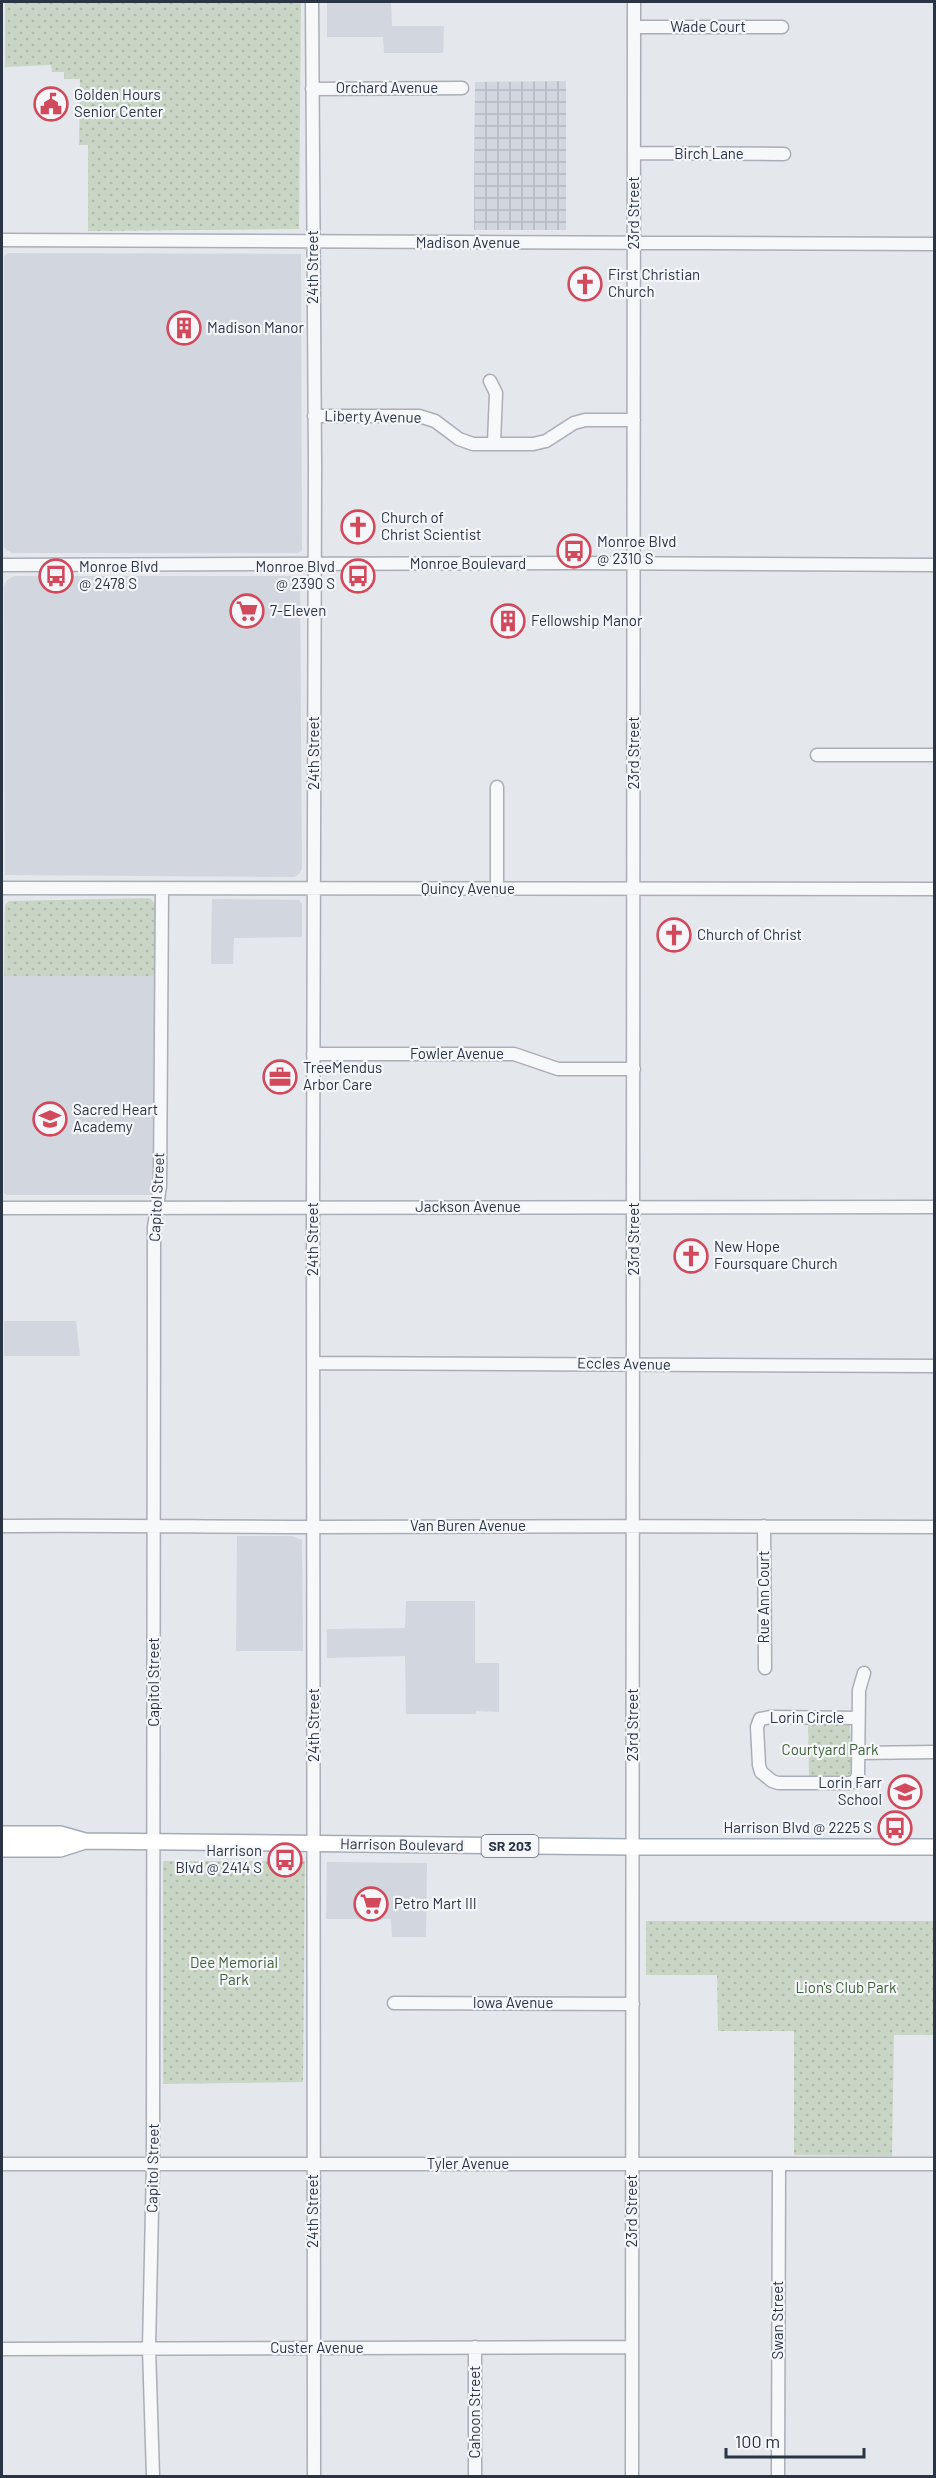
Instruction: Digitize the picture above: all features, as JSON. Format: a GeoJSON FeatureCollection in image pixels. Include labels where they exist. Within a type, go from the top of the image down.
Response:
{"type":"FeatureCollection","features":[{"type":"Feature","properties":{"kind":"main road","name":"Harrison Boulevard"},"geometry":{"type":"LineString","coordinates":[[2,1834],[60,1834],[85,1841],[154,1842],[633,1847],[934,1846]]}},
{"type":"Feature","properties":{"kind":"main road","name":"Harrison Boulevard"},"geometry":{"type":"LineString","coordinates":[[2,1849],[60,1849],[85,1841]]}},
{"type":"Feature","properties":{"kind":"main road"},"geometry":{"type":"LineString","coordinates":[[2,1844],[85,1841]]}},
{"type":"Feature","properties":{"kind":"street","name":"24th Street"},"geometry":{"type":"LineString","coordinates":[[312,2],[315,416],[314,2476]]}},
{"type":"Feature","properties":{"kind":"street","name":"23rd Street"},"geometry":{"type":"LineString","coordinates":[[632,2476],[634,2]]}},
{"type":"Feature","properties":{"kind":"street","name":"Wade Court"},"geometry":{"type":"LineString","coordinates":[[634,27],[782,27]]}},
{"type":"Feature","properties":{"kind":"street","name":"Orchard Avenue"},"geometry":{"type":"LineString","coordinates":[[312,89],[462,88]]}},
{"type":"Feature","properties":{"kind":"street","name":"Birch Lane"},"geometry":{"type":"LineString","coordinates":[[634,153],[784,154]]}},
{"type":"Feature","properties":{"kind":"street","name":"Madison Avenue"},"geometry":{"type":"LineString","coordinates":[[2,240],[934,244]]}},
{"type":"Feature","properties":{"kind":"street"},"geometry":{"type":"LineString","coordinates":[[490,381],[496,393],[495,443]]}},
{"type":"Feature","properties":{"kind":"street","name":"Liberty Avenue"},"geometry":{"type":"LineString","coordinates":[[315,416],[419,416],[435,421],[459,439],[473,444],[533,444],[546,441],[574,423],[585,420],[634,420]]}},
{"type":"Feature","properties":{"kind":"street","name":"Monroe Boulevard"},"geometry":{"type":"LineString","coordinates":[[2,565],[634,563],[934,565]]}},
{"type":"Feature","properties":{"kind":"street"},"geometry":{"type":"LineString","coordinates":[[817,755],[934,754]]}},
{"type":"Feature","properties":{"kind":"street"},"geometry":{"type":"LineString","coordinates":[[497,787],[497,889]]}},
{"type":"Feature","properties":{"kind":"street","name":"Quincy Avenue"},"geometry":{"type":"LineString","coordinates":[[2,888],[934,889]]}},
{"type":"Feature","properties":{"kind":"street","name":"Capitol Street"},"geometry":{"type":"LineString","coordinates":[[153,2476],[149,2348],[153,2164],[154,1227],[160,1186],[162,889]]}},
{"type":"Feature","properties":{"kind":"street","name":"Fowler Avenue"},"geometry":{"type":"LineString","coordinates":[[313,1054],[514,1054],[558,1069],[634,1070]]}},
{"type":"Feature","properties":{"kind":"street","name":"Jackson Avenue"},"geometry":{"type":"LineString","coordinates":[[2,1208],[634,1205],[934,1207]]}},
{"type":"Feature","properties":{"kind":"street","name":"Eccles Avenue"},"geometry":{"type":"LineString","coordinates":[[314,1363],[934,1366]]}},
{"type":"Feature","properties":{"kind":"street","name":"Van Buren Avenue"},"geometry":{"type":"LineString","coordinates":[[2,1526],[154,1524],[313,1527],[634,1525],[934,1527]]}},
{"type":"Feature","properties":{"kind":"street","name":"Rue Ann Court"},"geometry":{"type":"LineString","coordinates":[[764,1526],[765,1668]]}},
{"type":"Feature","properties":{"kind":"street"},"geometry":{"type":"LineString","coordinates":[[858,1718],[858,1690],[864,1674]]}},
{"type":"Feature","properties":{"kind":"street","name":"Lorin Circle"},"geometry":{"type":"LineString","coordinates":[[771,1717],[858,1718],[858,1774],[853,1783],[778,1783],[761,1772],[757,1727],[760,1719],[771,1717]]}},
{"type":"Feature","properties":{"kind":"street"},"geometry":{"type":"LineString","coordinates":[[858,1753],[934,1752]]}},
{"type":"Feature","properties":{"kind":"street","name":"Iowa Avenue"},"geometry":{"type":"LineString","coordinates":[[394,2003],[633,2004]]}},
{"type":"Feature","properties":{"kind":"street","name":"Tyler Avenue"},"geometry":{"type":"LineString","coordinates":[[2,2164],[934,2163]]}},
{"type":"Feature","properties":{"kind":"street","name":"Swan Street"},"geometry":{"type":"LineString","coordinates":[[778,2476],[779,2164]]}},
{"type":"Feature","properties":{"kind":"street","name":"Cahoon Street"},"geometry":{"type":"LineString","coordinates":[[475,2347],[475,2476]]}},
{"type":"Feature","properties":{"kind":"street","name":"Custer Avenue"},"geometry":{"type":"LineString","coordinates":[[2,2349],[632,2347]]}},
{"type":"Feature","properties":{"kind":"shaded area"},"geometry":{"type":"Polygon","coordinates":[[[327,2],[391,2],[392,26],[444,26],[443,53],[384,53],[383,37],[327,37],[327,2]]]}},
{"type":"Feature","properties":{"kind":"shaded area"},"geometry":{"type":"Polygon","coordinates":[[[566,81],[566,230],[474,230],[475,82],[566,81]]]}},
{"type":"Feature","properties":{"kind":"shaded area"},"geometry":{"type":"Polygon","coordinates":[[[8,253],[301,254],[302,551],[298,553],[12,553],[4,547],[4,256],[8,253]]]}},
{"type":"Feature","properties":{"kind":"shaded area"},"geometry":{"type":"Polygon","coordinates":[[[14,576],[295,576],[300,579],[302,869],[299,874],[294,877],[5,875],[4,586],[7,580],[14,576]]]}},
{"type":"Feature","properties":{"kind":"shaded area"},"geometry":{"type":"Polygon","coordinates":[[[212,899],[299,900],[302,904],[302,937],[234,938],[233,964],[211,964],[212,899]]]}},
{"type":"Feature","properties":{"kind":"shaded area"},"geometry":{"type":"Polygon","coordinates":[[[4,976],[156,976],[155,1193],[153,1195],[7,1195],[4,1193],[4,976]]]}},
{"type":"Feature","properties":{"kind":"shaded area"},"geometry":{"type":"Polygon","coordinates":[[[4,1321],[76,1321],[80,1356],[4,1356],[4,1321]]]}},
{"type":"Feature","properties":{"kind":"shaded area"},"geometry":{"type":"Polygon","coordinates":[[[237,1536],[292,1536],[302,1540],[303,1651],[236,1651],[237,1536]]]}},
{"type":"Feature","properties":{"kind":"shaded area"},"geometry":{"type":"Polygon","coordinates":[[[406,1601],[475,1601],[475,1663],[499,1663],[499,1712],[406,1714],[405,1656],[327,1658],[327,1629],[405,1628],[406,1601]]]}},
{"type":"Feature","properties":{"kind":"shaded area"},"geometry":{"type":"Polygon","coordinates":[[[327,1862],[427,1863],[426,1937],[392,1937],[391,1919],[326,1919],[327,1862]]]}},
{"type":"Feature","properties":{"kind":"green space"},"geometry":{"type":"Polygon","coordinates":[[[5,2],[301,2],[299,229],[88,231],[88,145],[79,145],[80,79],[64,79],[64,72],[52,72],[51,65],[5,67],[5,2]]]}},
{"type":"Feature","properties":{"kind":"green space"},"geometry":{"type":"Polygon","coordinates":[[[150,898],[156,905],[156,976],[4,976],[5,905],[9,901],[150,898]]]}},
{"type":"Feature","properties":{"kind":"green space","name":"Courtyard Park"},"geometry":{"type":"Polygon","coordinates":[[[808,1723],[850,1726],[852,1770],[849,1775],[809,1777],[808,1723]]]}},
{"type":"Feature","properties":{"kind":"green space","name":"Dee Memorial Park"},"geometry":{"type":"Polygon","coordinates":[[[163,1861],[305,1861],[303,2082],[163,2084],[163,1861]]]}},
{"type":"Feature","properties":{"kind":"green space","name":"Lion's Club Park"},"geometry":{"type":"Polygon","coordinates":[[[646,1921],[934,1921],[934,2035],[894,2035],[892,2156],[794,2155],[794,2031],[718,2031],[717,1975],[646,1975],[646,1921]]]}},
{"type":"Feature","properties":{"kind":"place","name":"Golden Hours Senior Center"},"geometry":{"type":"Point","coordinates":[51,104]}},
{"type":"Feature","properties":{"kind":"place","name":"First Christian Church"},"geometry":{"type":"Point","coordinates":[585,284]}},
{"type":"Feature","properties":{"kind":"place","name":"Madison Manor"},"geometry":{"type":"Point","coordinates":[184,328]}},
{"type":"Feature","properties":{"kind":"place","name":"Church of Christ Scientist"},"geometry":{"type":"Point","coordinates":[358,527]}},
{"type":"Feature","properties":{"kind":"place","name":"Monroe Blvd @ 2310 S"},"geometry":{"type":"Point","coordinates":[574,551]}},
{"type":"Feature","properties":{"kind":"place","name":"Monroe Blvd @ 2478 S"},"geometry":{"type":"Point","coordinates":[56,576]}},
{"type":"Feature","properties":{"kind":"place","name":"Monroe Blvd @ 2390 S"},"geometry":{"type":"Point","coordinates":[358,576]}},
{"type":"Feature","properties":{"kind":"place","name":"7-Eleven"},"geometry":{"type":"Point","coordinates":[247,611]}},
{"type":"Feature","properties":{"kind":"place","name":"Fellowship Manor"},"geometry":{"type":"Point","coordinates":[508,621]}},
{"type":"Feature","properties":{"kind":"place","name":"Church of Christ"},"geometry":{"type":"Point","coordinates":[674,935]}},
{"type":"Feature","properties":{"kind":"place","name":"TreeMendus Arbor Care"},"geometry":{"type":"Point","coordinates":[280,1077]}},
{"type":"Feature","properties":{"kind":"place","name":"Sacred Heart Academy"},"geometry":{"type":"Point","coordinates":[50,1119]}},
{"type":"Feature","properties":{"kind":"place","name":"New Hope Foursquare Church"},"geometry":{"type":"Point","coordinates":[691,1256]}},
{"type":"Feature","properties":{"kind":"place","name":"Lorin Farr School"},"geometry":{"type":"Point","coordinates":[905,1792]}},
{"type":"Feature","properties":{"kind":"place","name":"Harrison Blvd @ 2225 S"},"geometry":{"type":"Point","coordinates":[895,1828]}},
{"type":"Feature","properties":{"kind":"place","name":"Harrison Blvd @ 2414 S"},"geometry":{"type":"Point","coordinates":[285,1860]}},
{"type":"Feature","properties":{"kind":"place","name":"Petro Mart III"},"geometry":{"type":"Point","coordinates":[371,1904]}}]}
